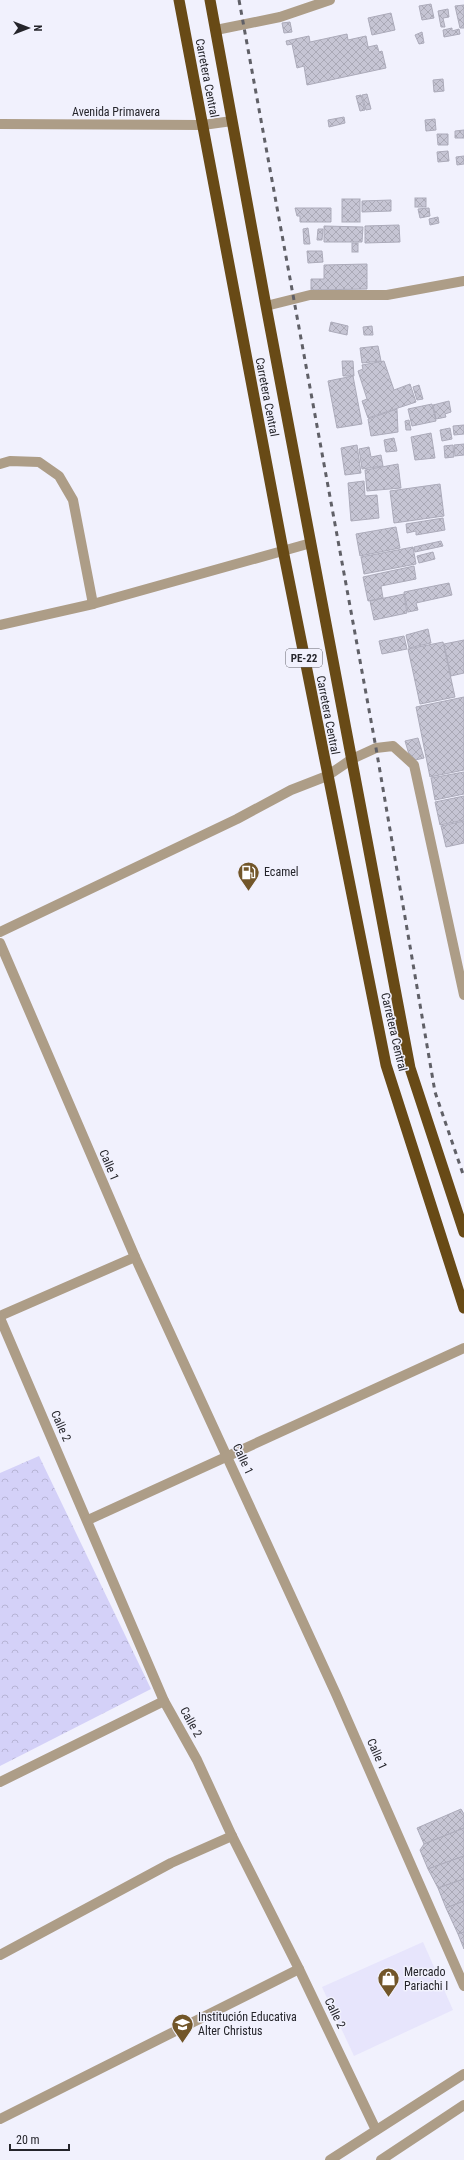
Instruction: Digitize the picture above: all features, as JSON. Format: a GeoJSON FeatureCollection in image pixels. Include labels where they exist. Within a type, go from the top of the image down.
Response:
{"type":"FeatureCollection","features":[{"type":"Feature","properties":{"kind":"highway","name":"Carretera Central"},"geometry":{"type":"LineString","coordinates":[[179,0],[283,550],[386,1065],[464,1308]]}},
{"type":"Feature","properties":{"kind":"highway","name":"Carretera Central"},"geometry":{"type":"LineString","coordinates":[[210,0],[266,306],[410,1068],[464,1232]]}},
{"type":"Feature","properties":{"kind":"street"},"geometry":{"type":"LineString","coordinates":[[216,30],[280,17],[330,0]]}},
{"type":"Feature","properties":{"kind":"street","name":"Avenida Primavera"},"geometry":{"type":"LineString","coordinates":[[0,124],[203,125],[232,121]]}},
{"type":"Feature","properties":{"kind":"street"},"geometry":{"type":"LineString","coordinates":[[266,306],[310,296],[387,295],[464,281]]}},
{"type":"Feature","properties":{"kind":"street"},"geometry":{"type":"LineString","coordinates":[[0,464],[10,461],[39,462],[59,476],[73,500],[93,604]]}},
{"type":"Feature","properties":{"kind":"street"},"geometry":{"type":"LineString","coordinates":[[0,625],[93,604],[311,543]]}},
{"type":"Feature","properties":{"kind":"street"},"geometry":{"type":"LineString","coordinates":[[0,932],[237,819],[291,790],[327,776],[352,759],[376,748],[393,746],[414,765],[464,995]]}},
{"type":"Feature","properties":{"kind":"street","name":"Calle 1"},"geometry":{"type":"LineString","coordinates":[[0,942],[135,1258],[228,1456],[333,1687],[464,1986]]}},
{"type":"Feature","properties":{"kind":"street"},"geometry":{"type":"LineString","coordinates":[[0,1317],[135,1258]]}},
{"type":"Feature","properties":{"kind":"street","name":"Calle 2"},"geometry":{"type":"LineString","coordinates":[[0,1317],[164,1701],[197,1760],[232,1836],[299,1969],[376,2130]]}},
{"type":"Feature","properties":{"kind":"street"},"geometry":{"type":"LineString","coordinates":[[88,1520],[464,1348]]}},
{"type":"Feature","properties":{"kind":"street"},"geometry":{"type":"LineString","coordinates":[[0,1782],[164,1701]]}},
{"type":"Feature","properties":{"kind":"street"},"geometry":{"type":"LineString","coordinates":[[0,1955],[171,1863],[232,1836]]}},
{"type":"Feature","properties":{"kind":"street"},"geometry":{"type":"LineString","coordinates":[[0,2119],[299,1969]]}},
{"type":"Feature","properties":{"kind":"street"},"geometry":{"type":"LineString","coordinates":[[330,2160],[464,2074]]}},
{"type":"Feature","properties":{"kind":"street"},"geometry":{"type":"LineString","coordinates":[[381,2160],[464,2105]]}},
{"type":"Feature","properties":{"kind":"shaded area","name":"Mercado Pariachi I"},"geometry":{"type":"Polygon","coordinates":[[[423,1942],[453,2010],[354,2056],[322,1987],[423,1942]]]}},
{"type":"Feature","properties":{"kind":"green space"},"geometry":{"type":"Polygon","coordinates":[[[39,1456],[151,1689],[0,1766],[0,1473],[39,1456]]]}},
{"type":"Feature","properties":{"kind":"building"},"geometry":{"type":"Polygon","coordinates":[[[431,4],[434,18],[422,20],[419,6],[431,4]]]}},
{"type":"Feature","properties":{"kind":"building"},"geometry":{"type":"Polygon","coordinates":[[[464,5],[464,28],[460,28],[455,6],[464,5]]]}},
{"type":"Feature","properties":{"kind":"building"},"geometry":{"type":"Polygon","coordinates":[[[448,9],[449,17],[443,18],[445,27],[441,27],[438,11],[448,9]]]}},
{"type":"Feature","properties":{"kind":"building"},"geometry":{"type":"Polygon","coordinates":[[[391,13],[395,30],[372,35],[368,18],[391,13]]]}},
{"type":"Feature","properties":{"kind":"building"},"geometry":{"type":"Polygon","coordinates":[[[290,22],[292,32],[284,33],[282,23],[290,22]]]}},
{"type":"Feature","properties":{"kind":"building"},"geometry":{"type":"Polygon","coordinates":[[[452,28],[452,31],[459,29],[460,34],[444,37],[443,30],[452,28]]]}},
{"type":"Feature","properties":{"kind":"building"},"geometry":{"type":"Polygon","coordinates":[[[422,32],[424,43],[419,44],[415,35],[422,32]]]}},
{"type":"Feature","properties":{"kind":"building"},"geometry":{"type":"Polygon","coordinates":[[[347,34],[348,40],[366,36],[368,47],[377,45],[379,52],[382,51],[386,68],[307,85],[304,66],[297,68],[292,44],[287,45],[286,41],[309,36],[310,42],[347,34]]]}},
{"type":"Feature","properties":{"kind":"building"},"geometry":{"type":"Polygon","coordinates":[[[443,79],[444,91],[434,92],[433,80],[443,79]]]}},
{"type":"Feature","properties":{"kind":"building"},"geometry":{"type":"Polygon","coordinates":[[[367,94],[371,109],[366,110],[362,95],[367,94]]]}},
{"type":"Feature","properties":{"kind":"building"},"geometry":{"type":"Polygon","coordinates":[[[361,95],[365,110],[360,111],[356,96],[361,95]]]}},
{"type":"Feature","properties":{"kind":"building"},"geometry":{"type":"Polygon","coordinates":[[[344,117],[345,123],[329,127],[328,120],[344,117]]]}},
{"type":"Feature","properties":{"kind":"building"},"geometry":{"type":"Polygon","coordinates":[[[435,119],[436,130],[426,131],[425,120],[435,119]]]}},
{"type":"Feature","properties":{"kind":"building"},"geometry":{"type":"Polygon","coordinates":[[[464,130],[464,138],[455,138],[455,131],[464,130]]]}},
{"type":"Feature","properties":{"kind":"building"},"geometry":{"type":"Polygon","coordinates":[[[437,134],[448,134],[448,145],[438,145],[437,134]]]}},
{"type":"Feature","properties":{"kind":"building"},"geometry":{"type":"Polygon","coordinates":[[[448,151],[449,161],[438,162],[437,152],[448,151]]]}},
{"type":"Feature","properties":{"kind":"building"},"geometry":{"type":"Polygon","coordinates":[[[464,156],[464,164],[457,165],[456,157],[464,156]]]}},
{"type":"Feature","properties":{"kind":"building"},"geometry":{"type":"Polygon","coordinates":[[[415,198],[426,198],[426,207],[415,207],[415,198]]]}},
{"type":"Feature","properties":{"kind":"building"},"geometry":{"type":"Polygon","coordinates":[[[342,199],[360,199],[360,222],[342,222],[342,199]]]}},
{"type":"Feature","properties":{"kind":"building"},"geometry":{"type":"Polygon","coordinates":[[[391,200],[391,211],[362,212],[362,201],[391,200]]]}},
{"type":"Feature","properties":{"kind":"building"},"geometry":{"type":"Polygon","coordinates":[[[295,208],[331,208],[331,222],[300,222],[300,216],[297,216],[295,208]]]}},
{"type":"Feature","properties":{"kind":"building"},"geometry":{"type":"Polygon","coordinates":[[[429,208],[430,216],[420,218],[418,209],[429,208]]]}},
{"type":"Feature","properties":{"kind":"building"},"geometry":{"type":"Polygon","coordinates":[[[438,217],[439,223],[430,225],[429,219],[438,217]]]}},
{"type":"Feature","properties":{"kind":"building"},"geometry":{"type":"Polygon","coordinates":[[[399,225],[400,242],[365,243],[365,226],[399,225]]]}},
{"type":"Feature","properties":{"kind":"building"},"geometry":{"type":"Polygon","coordinates":[[[324,226],[363,227],[362,242],[324,242],[324,226]]]}},
{"type":"Feature","properties":{"kind":"building"},"geometry":{"type":"Polygon","coordinates":[[[308,228],[310,244],[304,244],[303,229],[308,228]]]}},
{"type":"Feature","properties":{"kind":"building"},"geometry":{"type":"Polygon","coordinates":[[[318,229],[323,229],[322,240],[317,240],[318,229]]]}},
{"type":"Feature","properties":{"kind":"building"},"geometry":{"type":"Polygon","coordinates":[[[352,243],[358,243],[358,252],[352,252],[352,243]]]}},
{"type":"Feature","properties":{"kind":"building"},"geometry":{"type":"Polygon","coordinates":[[[307,251],[322,251],[323,262],[308,263],[307,251]]]}},
{"type":"Feature","properties":{"kind":"building"},"geometry":{"type":"Polygon","coordinates":[[[367,264],[367,289],[311,290],[311,279],[324,279],[324,265],[367,264]]]}},
{"type":"Feature","properties":{"kind":"building"},"geometry":{"type":"Polygon","coordinates":[[[331,322],[348,326],[347,335],[329,331],[331,322]]]}},
{"type":"Feature","properties":{"kind":"building"},"geometry":{"type":"Polygon","coordinates":[[[372,326],[373,335],[364,335],[363,327],[372,326]]]}},
{"type":"Feature","properties":{"kind":"building"},"geometry":{"type":"Polygon","coordinates":[[[378,346],[381,361],[362,363],[360,348],[378,346]]]}},
{"type":"Feature","properties":{"kind":"building"},"geometry":{"type":"Polygon","coordinates":[[[342,361],[353,361],[354,376],[343,376],[342,361]]]}},
{"type":"Feature","properties":{"kind":"building"},"geometry":{"type":"Polygon","coordinates":[[[384,361],[394,390],[410,384],[416,402],[368,418],[362,401],[367,399],[358,371],[363,369],[362,365],[384,361]]]}},
{"type":"Feature","properties":{"kind":"building"},"geometry":{"type":"Polygon","coordinates":[[[353,376],[362,424],[337,428],[328,381],[353,376]]]}},
{"type":"Feature","properties":{"kind":"building"},"geometry":{"type":"Polygon","coordinates":[[[419,385],[423,399],[417,400],[413,387],[419,385]]]}},
{"type":"Feature","properties":{"kind":"building"},"geometry":{"type":"Polygon","coordinates":[[[449,401],[451,412],[445,414],[446,417],[436,419],[433,405],[449,401]]]}},
{"type":"Feature","properties":{"kind":"building"},"geometry":{"type":"Polygon","coordinates":[[[432,404],[436,421],[412,426],[408,409],[432,404]]]}},
{"type":"Feature","properties":{"kind":"building"},"geometry":{"type":"Polygon","coordinates":[[[397,409],[398,432],[371,436],[368,419],[397,409]]]}},
{"type":"Feature","properties":{"kind":"building"},"geometry":{"type":"Polygon","coordinates":[[[409,420],[411,430],[406,430],[405,421],[409,420]]]}},
{"type":"Feature","properties":{"kind":"building"},"geometry":{"type":"Polygon","coordinates":[[[464,425],[464,434],[454,435],[453,426],[464,425]]]}},
{"type":"Feature","properties":{"kind":"building"},"geometry":{"type":"Polygon","coordinates":[[[450,428],[452,439],[442,441],[440,430],[450,428]]]}},
{"type":"Feature","properties":{"kind":"building"},"geometry":{"type":"Polygon","coordinates":[[[431,433],[435,458],[415,460],[411,437],[431,433]]]}},
{"type":"Feature","properties":{"kind":"building"},"geometry":{"type":"Polygon","coordinates":[[[394,438],[397,451],[386,452],[384,440],[394,438]]]}},
{"type":"Feature","properties":{"kind":"building"},"geometry":{"type":"Polygon","coordinates":[[[464,444],[464,455],[455,456],[454,445],[464,444]]]}},
{"type":"Feature","properties":{"kind":"building"},"geometry":{"type":"Polygon","coordinates":[[[357,445],[361,473],[345,475],[341,448],[357,445]]]}},
{"type":"Feature","properties":{"kind":"building"},"geometry":{"type":"Polygon","coordinates":[[[453,445],[454,457],[445,458],[444,446],[453,445]]]}},
{"type":"Feature","properties":{"kind":"building"},"geometry":{"type":"Polygon","coordinates":[[[369,447],[371,457],[381,455],[383,466],[362,469],[359,449],[369,447]]]}},
{"type":"Feature","properties":{"kind":"building"},"geometry":{"type":"Polygon","coordinates":[[[398,464],[401,488],[367,491],[365,470],[398,464]]]}},
{"type":"Feature","properties":{"kind":"building"},"geometry":{"type":"Polygon","coordinates":[[[364,481],[365,496],[377,495],[379,518],[351,521],[348,483],[364,481]]]}},
{"type":"Feature","properties":{"kind":"building"},"geometry":{"type":"Polygon","coordinates":[[[440,484],[444,516],[394,523],[390,491],[440,484]]]}},
{"type":"Feature","properties":{"kind":"building"},"geometry":{"type":"Polygon","coordinates":[[[443,518],[445,530],[416,535],[416,531],[407,533],[406,524],[443,518]]]}},
{"type":"Feature","properties":{"kind":"building"},"geometry":{"type":"Polygon","coordinates":[[[396,527],[400,548],[360,556],[356,534],[396,527]]]}},
{"type":"Feature","properties":{"kind":"building"},"geometry":{"type":"Polygon","coordinates":[[[441,541],[443,546],[415,552],[414,547],[441,541]]]}},
{"type":"Feature","properties":{"kind":"building"},"geometry":{"type":"Polygon","coordinates":[[[413,547],[416,564],[364,574],[361,557],[413,547]]]}},
{"type":"Feature","properties":{"kind":"building"},"geometry":{"type":"Polygon","coordinates":[[[433,552],[435,559],[419,563],[417,556],[433,552]]]}},
{"type":"Feature","properties":{"kind":"building"},"geometry":{"type":"Polygon","coordinates":[[[414,566],[416,579],[381,586],[383,598],[368,601],[363,577],[414,566]]]}},
{"type":"Feature","properties":{"kind":"building"},"geometry":{"type":"Polygon","coordinates":[[[449,583],[452,595],[416,603],[418,610],[408,612],[404,592],[449,583]]]}},
{"type":"Feature","properties":{"kind":"building"},"geometry":{"type":"Polygon","coordinates":[[[404,594],[407,613],[374,620],[370,601],[404,594]]]}},
{"type":"Feature","properties":{"kind":"building"},"geometry":{"type":"Polygon","coordinates":[[[428,629],[431,643],[409,648],[406,635],[428,629]]]}},
{"type":"Feature","properties":{"kind":"building"},"geometry":{"type":"Polygon","coordinates":[[[404,636],[407,649],[382,654],[379,641],[404,636]]]}},
{"type":"Feature","properties":{"kind":"building"},"geometry":{"type":"Polygon","coordinates":[[[464,640],[464,673],[451,676],[444,644],[464,640]]]}},
{"type":"Feature","properties":{"kind":"building"},"geometry":{"type":"Polygon","coordinates":[[[443,642],[455,697],[420,704],[408,649],[443,642]]]}},
{"type":"Feature","properties":{"kind":"building"},"geometry":{"type":"Polygon","coordinates":[[[464,697],[464,770],[430,777],[416,707],[464,697]]]}},
{"type":"Feature","properties":{"kind":"building"},"geometry":{"type":"Polygon","coordinates":[[[418,738],[424,758],[411,761],[405,741],[418,738]]]}},
{"type":"Feature","properties":{"kind":"building"},"geometry":{"type":"Polygon","coordinates":[[[464,772],[464,794],[435,800],[431,778],[464,772]]]}},
{"type":"Feature","properties":{"kind":"building"},"geometry":{"type":"Polygon","coordinates":[[[464,796],[464,820],[440,825],[435,802],[464,796]]]}},
{"type":"Feature","properties":{"kind":"building"},"geometry":{"type":"Polygon","coordinates":[[[464,821],[464,843],[446,847],[441,826],[464,821]]]}},
{"type":"Feature","properties":{"kind":"building"},"geometry":{"type":"Polygon","coordinates":[[[461,1809],[464,1814],[464,1828],[424,1844],[417,1828],[461,1809]]]}},
{"type":"Feature","properties":{"kind":"building"},"geometry":{"type":"Polygon","coordinates":[[[464,1828],[464,1856],[428,1869],[420,1850],[424,1844],[464,1828]]]}},
{"type":"Feature","properties":{"kind":"building"},"geometry":{"type":"Polygon","coordinates":[[[464,1856],[464,1879],[438,1888],[428,1869],[464,1856]]]}},
{"type":"Feature","properties":{"kind":"building"},"geometry":{"type":"Polygon","coordinates":[[[464,1879],[464,1901],[446,1908],[438,1888],[464,1879]]]}},
{"type":"Feature","properties":{"kind":"building"},"geometry":{"type":"Polygon","coordinates":[[[464,1901],[464,1932],[458,1934],[446,1908],[464,1901]]]}},
{"type":"Feature","properties":{"kind":"building"},"geometry":{"type":"Polygon","coordinates":[[[464,1932],[464,1949],[458,1934],[464,1932]]]}},
{"type":"Feature","properties":{"kind":"railway"},"geometry":{"type":"LineString","coordinates":[[239,0],[376,748],[435,1092],[464,1177]]}},
{"type":"Feature","properties":{"kind":"place","name":"Ecamel"},"geometry":{"type":"Point","coordinates":[248,892]}},
{"type":"Feature","properties":{"kind":"place","name":"Mercado Pariachi I"},"geometry":{"type":"Point","coordinates":[388,1998]}},
{"type":"Feature","properties":{"kind":"place","name":"Institución Educativa Alter Christus"},"geometry":{"type":"Point","coordinates":[182,2044]}}]}
